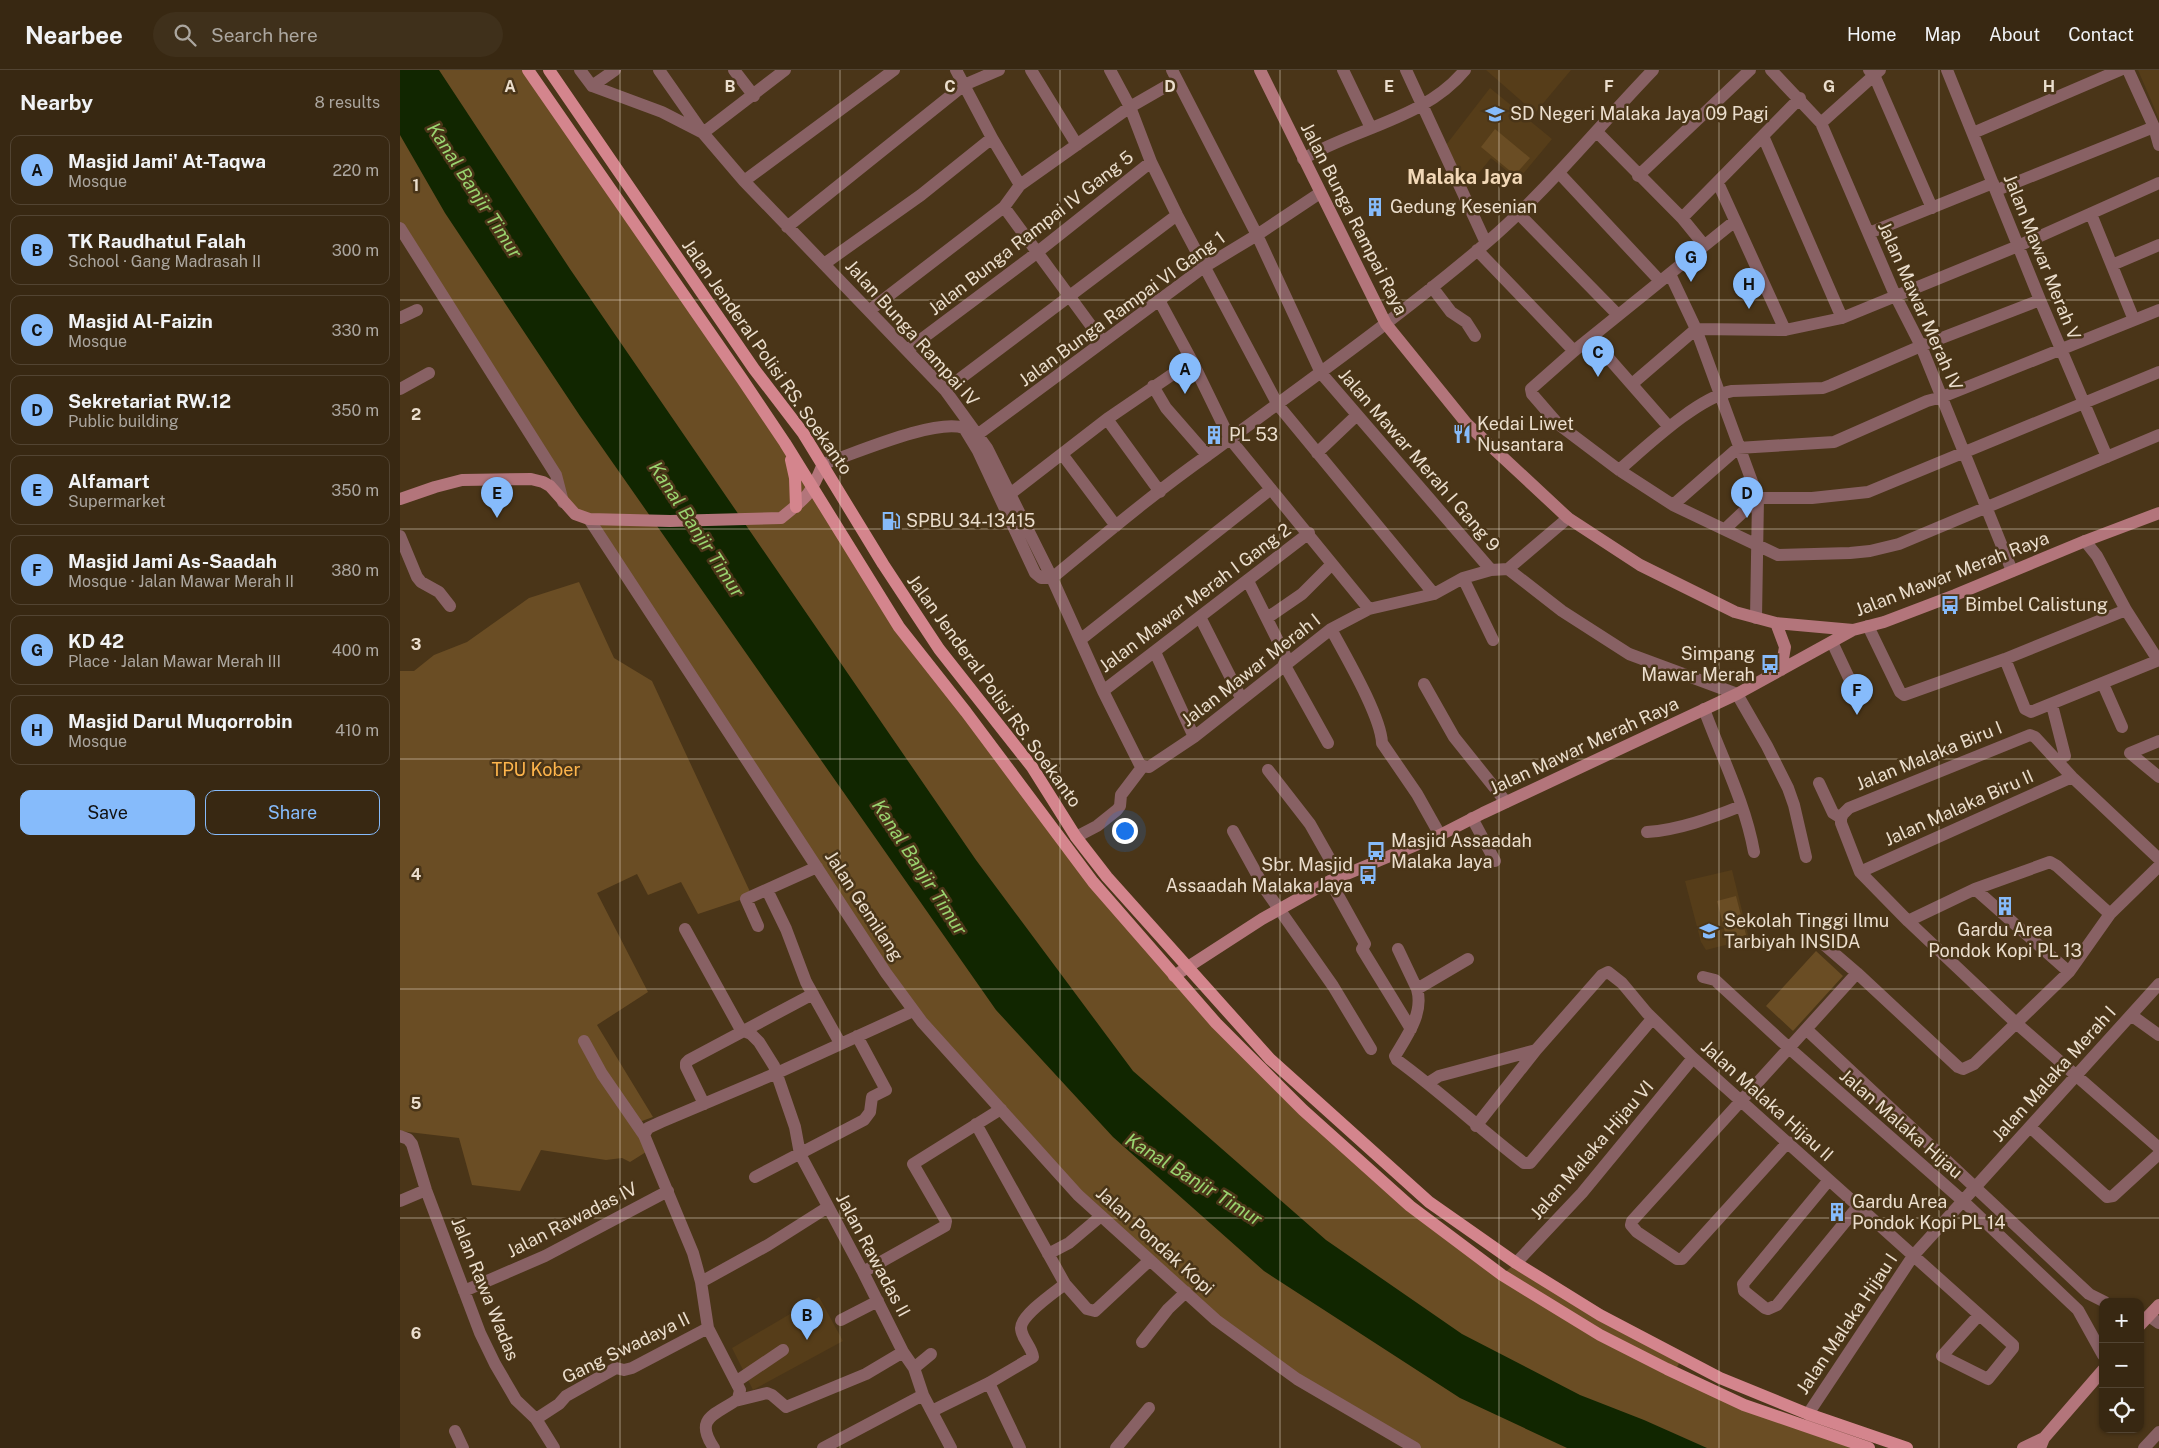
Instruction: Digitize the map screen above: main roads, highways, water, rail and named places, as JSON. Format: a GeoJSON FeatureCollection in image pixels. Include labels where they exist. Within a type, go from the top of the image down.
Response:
{"type":"FeatureCollection","features":[{"type":"Feature","properties":{"kind":"main road","name":"Jalan Jenderal Polisi RS. Soekanto"},"geometry":{"type":"LineString","coordinates":[[528,70],[785,443],[900,627],[1093,882],[1216,1023],[1303,1110],[1410,1206],[1502,1275],[1600,1335],[1674,1372],[1744,1404],[1869,1448]]}},
{"type":"Feature","properties":{"kind":"main road","name":"Jalan Jenderal Polisi RS. Soekanto"},"geometry":{"type":"LineString","coordinates":[[549,70],[754,369],[803,433],[857,523],[939,649],[1032,767],[1076,837],[1107,877],[1270,1059],[1429,1202],[1516,1263],[1600,1315],[1682,1356],[1720,1378],[1808,1414],[1907,1448]]}},
{"type":"Feature","properties":{"kind":"main road"},"geometry":{"type":"LineString","coordinates":[[785,443],[793,465],[796,507]]}},
{"type":"Feature","properties":{"kind":"main road"},"geometry":{"type":"LineString","coordinates":[[900,627],[915,614]]}},
{"type":"Feature","properties":{"kind":"main road"},"geometry":{"type":"LineString","coordinates":[[1502,1275],[1516,1263]]}},
{"type":"Feature","properties":{"kind":"main road"},"geometry":{"type":"LineString","coordinates":[[1674,1372],[1682,1356]]}},
{"type":"Feature","properties":{"kind":"water","name":"Kanal Banjir Timur"},"geometry":{"type":"Polygon","coordinates":[[[400,70],[439,70],[570,269],[976,860],[1133,1071],[1326,1240],[1462,1334],[1580,1395],[1644,1420],[1707,1448],[1567,1448],[1460,1398],[1264,1271],[1113,1137],[996,1010],[580,416],[445,213],[400,135],[400,70]]]}},
{"type":"Feature","properties":{"kind":"place","name":"SD Negeri Malaka Jaya 09 Pagi"},"geometry":{"type":"Point","coordinates":[1495,114]}},
{"type":"Feature","properties":{"kind":"place","name":"Gedung Kesenian"},"geometry":{"type":"Point","coordinates":[1375,207]}},
{"type":"Feature","properties":{"kind":"place","name":"KD 42"},"geometry":{"type":"Point","coordinates":[1691,282]}},
{"type":"Feature","properties":{"kind":"place","name":"Masjid Darul Muqorrobin"},"geometry":{"type":"Point","coordinates":[1749,309]}},
{"type":"Feature","properties":{"kind":"place","name":"Masjid Al-Faizin"},"geometry":{"type":"Point","coordinates":[1598,377]}},
{"type":"Feature","properties":{"kind":"place","name":"Masjid Jami' At-Taqwa"},"geometry":{"type":"Point","coordinates":[1185,394]}},
{"type":"Feature","properties":{"kind":"place","name":"Kedai Liwet Nusantara"},"geometry":{"type":"Point","coordinates":[1462,434]}},
{"type":"Feature","properties":{"kind":"place","name":"PL 53"},"geometry":{"type":"Point","coordinates":[1214,435]}},
{"type":"Feature","properties":{"kind":"place","name":"Alfamart"},"geometry":{"type":"Point","coordinates":[497,518]}},
{"type":"Feature","properties":{"kind":"place","name":"Sekretariat RW.12"},"geometry":{"type":"Point","coordinates":[1747,518]}},
{"type":"Feature","properties":{"kind":"place","name":"SPBU 34-13415"},"geometry":{"type":"Point","coordinates":[891,521]}},
{"type":"Feature","properties":{"kind":"place","name":"Bimbel Calistung"},"geometry":{"type":"Point","coordinates":[1950,605]}},
{"type":"Feature","properties":{"kind":"place","name":"Simpang Mawar Merah"},"geometry":{"type":"Point","coordinates":[1770,664]}},
{"type":"Feature","properties":{"kind":"place","name":"Masjid Jami As-Saadah"},"geometry":{"type":"Point","coordinates":[1857,715]}},
{"type":"Feature","properties":{"kind":"place","name":"Masjid Assaadah Malaka Jaya"},"geometry":{"type":"Point","coordinates":[1376,851]}},
{"type":"Feature","properties":{"kind":"place","name":"Sbr. Masjid Assaadah Malaka Jaya"},"geometry":{"type":"Point","coordinates":[1368,875]}},
{"type":"Feature","properties":{"kind":"place","name":"Gardu Area Pondok Kopi PL 13"},"geometry":{"type":"Point","coordinates":[2005,906]}},
{"type":"Feature","properties":{"kind":"place","name":"Sekolah Tinggi Ilmu Tarbiyah INSIDA"},"geometry":{"type":"Point","coordinates":[1709,931]}},
{"type":"Feature","properties":{"kind":"place","name":"Gardu Area Pondok Kopi PL 14"},"geometry":{"type":"Point","coordinates":[1837,1212]}},
{"type":"Feature","properties":{"kind":"place","name":"TK Raudhatul Falah"},"geometry":{"type":"Point","coordinates":[807,1340]}},
{"type":"Feature","properties":{"kind":"district","name":"Malaka Jaya"},"geometry":{"type":"Point","coordinates":[1465,177]}},
{"type":"Feature","properties":{"kind":"park label","name":"TPU Kober"},"geometry":{"type":"Point","coordinates":[536,770]}}]}
